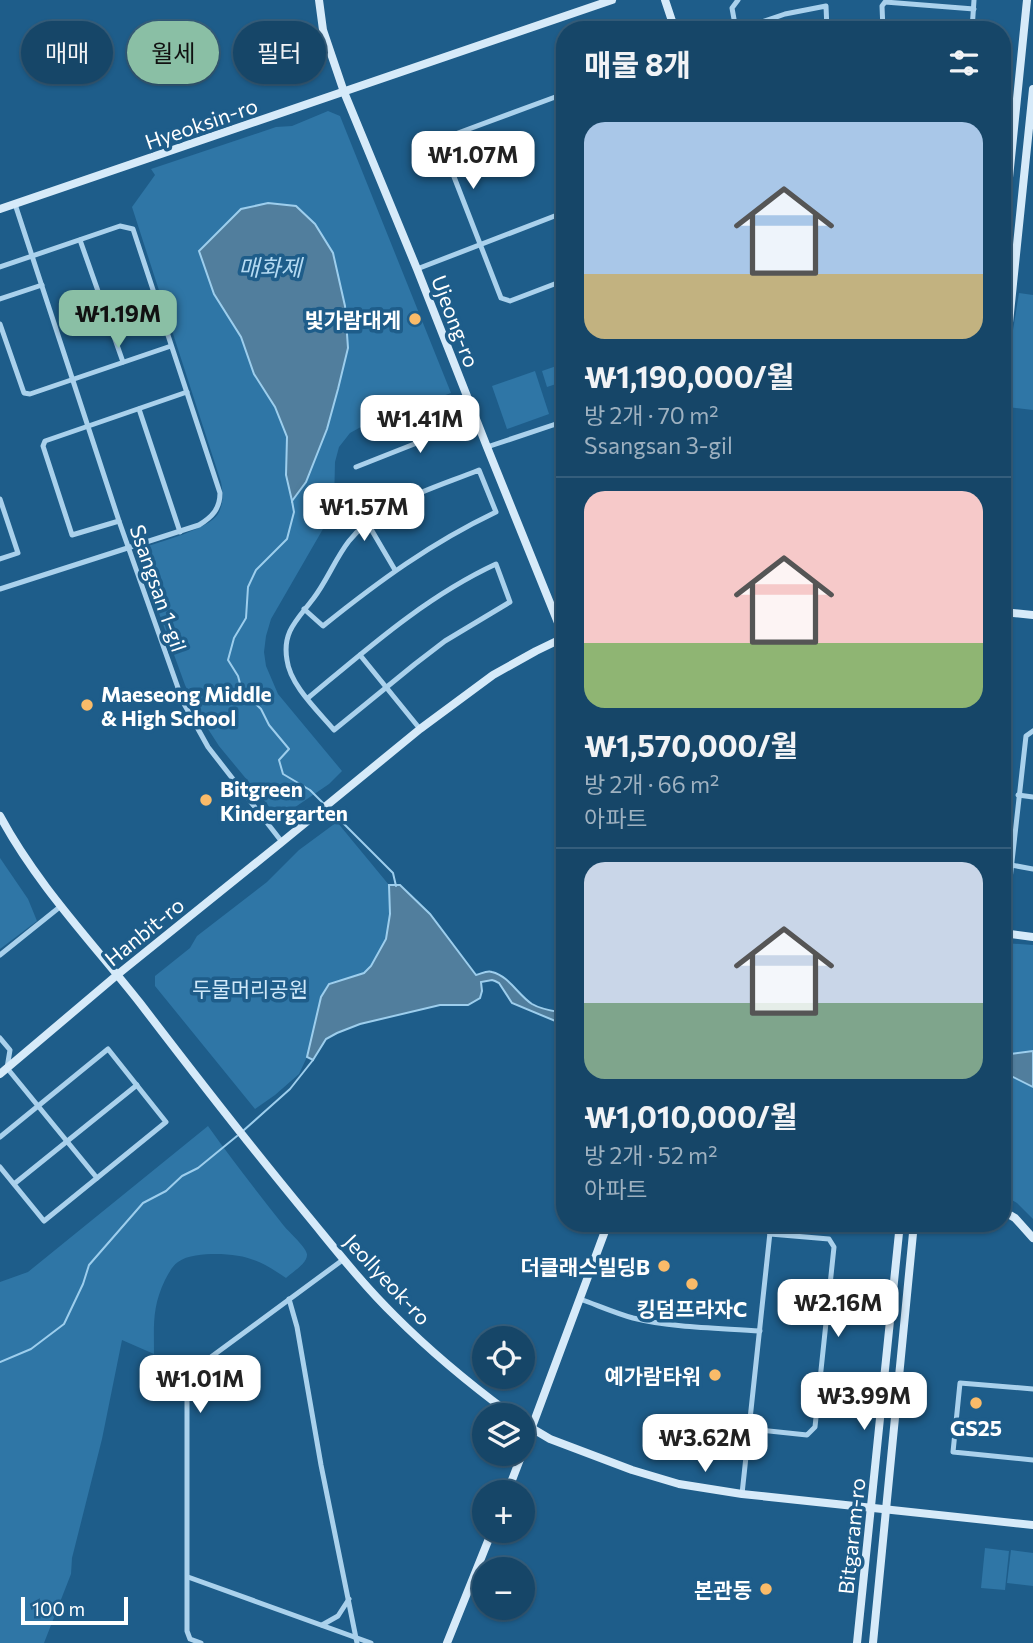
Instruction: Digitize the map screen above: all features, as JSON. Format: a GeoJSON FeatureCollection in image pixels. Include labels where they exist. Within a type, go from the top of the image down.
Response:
{"type":"FeatureCollection","features":[{"type":"Feature","properties":{"kind":"street","name":"Ujeong-ro"},"geometry":{"type":"LineString","coordinates":[[320,0],[323,30],[344,92],[556,617]]}},
{"type":"Feature","properties":{"kind":"street","name":"Hyeoksin-ro"},"geometry":{"type":"LineString","coordinates":[[0,209],[612,0]]}},
{"type":"Feature","properties":{"kind":"street"},"geometry":{"type":"LineString","coordinates":[[665,0],[672,21]]}},
{"type":"Feature","properties":{"kind":"street"},"geometry":{"type":"LineString","coordinates":[[735,21],[732,8],[738,0]]}},
{"type":"Feature","properties":{"kind":"street"},"geometry":{"type":"LineString","coordinates":[[973,21],[974,0]]}},
{"type":"Feature","properties":{"kind":"street"},"geometry":{"type":"LineString","coordinates":[[1011,158],[1027,0]]}},
{"type":"Feature","properties":{"kind":"street"},"geometry":{"type":"LineString","coordinates":[[883,21],[882,6],[885,2],[974,9]]}},
{"type":"Feature","properties":{"kind":"street"},"geometry":{"type":"LineString","coordinates":[[764,21],[826,6],[827,21]]}},
{"type":"Feature","properties":{"kind":"street"},"geometry":{"type":"LineString","coordinates":[[1011,310],[1031,131],[1033,89]]}},
{"type":"Feature","properties":{"kind":"street"},"geometry":{"type":"LineString","coordinates":[[556,97],[450,136],[445,140],[444,151],[501,298],[510,301],[556,283]]}},
{"type":"Feature","properties":{"kind":"street","name":"Ssangsan 1-gil"},"geometry":{"type":"LineString","coordinates":[[15,204],[119,521],[190,718],[220,764],[282,842]]}},
{"type":"Feature","properties":{"kind":"street"},"geometry":{"type":"LineString","coordinates":[[417,269],[556,216]]}},
{"type":"Feature","properties":{"kind":"street"},"geometry":{"type":"LineString","coordinates":[[0,267],[120,226],[132,229],[220,493],[217,509],[211,518],[199,525],[0,589]]}},
{"type":"Feature","properties":{"kind":"street"},"geometry":{"type":"LineString","coordinates":[[80,240],[123,362]]}},
{"type":"Feature","properties":{"kind":"street"},"geometry":{"type":"LineString","coordinates":[[0,299],[42,285]]}},
{"type":"Feature","properties":{"kind":"street"},"geometry":{"type":"LineString","coordinates":[[0,324],[24,393],[30,394],[171,346]]}},
{"type":"Feature","properties":{"kind":"street"},"geometry":{"type":"LineString","coordinates":[[88,427],[187,392]]}},
{"type":"Feature","properties":{"kind":"street"},"geometry":{"type":"LineString","coordinates":[[139,409],[180,532]]}},
{"type":"Feature","properties":{"kind":"street"},"geometry":{"type":"LineString","coordinates":[[356,467],[475,420]]}},
{"type":"Feature","properties":{"kind":"street"},"geometry":{"type":"LineString","coordinates":[[486,447],[556,424]]}},
{"type":"Feature","properties":{"kind":"street","name":"Ssangsan 1-gil"},"geometry":{"type":"LineString","coordinates":[[88,427],[45,441],[43,446],[72,535],[119,521]]}},
{"type":"Feature","properties":{"kind":"street"},"geometry":{"type":"LineString","coordinates":[[304,609],[323,626],[395,570],[444,539],[496,512],[479,470],[399,503],[368,524],[347,544],[313,598],[304,609],[293,624],[289,632],[286,660],[291,677],[307,698],[334,730],[445,641],[510,602],[496,564],[431,600],[307,698]]}},
{"type":"Feature","properties":{"kind":"street"},"geometry":{"type":"LineString","coordinates":[[0,499],[18,553],[0,559]]}},
{"type":"Feature","properties":{"kind":"street"},"geometry":{"type":"LineString","coordinates":[[336,512],[364,520],[395,570]]}},
{"type":"Feature","properties":{"kind":"street"},"geometry":{"type":"LineString","coordinates":[[1011,613],[1033,615]]}},
{"type":"Feature","properties":{"kind":"street"},"geometry":{"type":"LineString","coordinates":[[360,655],[420,729],[493,675],[556,643]]}},
{"type":"Feature","properties":{"kind":"street","name":"Hanbit-ro"},"geometry":{"type":"LineString","coordinates":[[4,1071],[117,975],[420,729]]}},
{"type":"Feature","properties":{"kind":"street"},"geometry":{"type":"LineString","coordinates":[[1033,731],[1026,736],[1011,865],[1033,869]]}},
{"type":"Feature","properties":{"kind":"street"},"geometry":{"type":"LineString","coordinates":[[1018,795],[1033,797]]}},
{"type":"Feature","properties":{"kind":"street"},"geometry":{"type":"LineString","coordinates":[[0,816],[16,846],[117,975]]}},
{"type":"Feature","properties":{"kind":"street"},"geometry":{"type":"LineString","coordinates":[[0,955],[61,906]]}},
{"type":"Feature","properties":{"kind":"street"},"geometry":{"type":"LineString","coordinates":[[1011,934],[1033,937]]}},
{"type":"Feature","properties":{"kind":"street","name":"Jeollyeok-ro"},"geometry":{"type":"LineString","coordinates":[[117,975],[222,1111],[393,1315],[449,1366],[496,1403]]}},
{"type":"Feature","properties":{"kind":"street"},"geometry":{"type":"LineString","coordinates":[[0,1038],[10,1050],[4,1071],[38,1106],[97,1178]]}},
{"type":"Feature","properties":{"kind":"street"},"geometry":{"type":"LineString","coordinates":[[0,1137],[108,1049],[166,1122],[44,1221],[0,1167]]}},
{"type":"Feature","properties":{"kind":"street"},"geometry":{"type":"LineString","coordinates":[[14,1184],[137,1085]]}},
{"type":"Feature","properties":{"kind":"street"},"geometry":{"type":"LineString","coordinates":[[1011,1215],[1033,1238]]}},
{"type":"Feature","properties":{"kind":"street"},"geometry":{"type":"LineString","coordinates":[[535,1418],[605,1232]]}},
{"type":"Feature","properties":{"kind":"street","name":"Bitgaram-ro"},"geometry":{"type":"LineString","coordinates":[[857,1643],[900,1232]]}},
{"type":"Feature","properties":{"kind":"street","name":"Bitgaram-ro"},"geometry":{"type":"LineString","coordinates":[[873,1643],[913,1232]]}},
{"type":"Feature","properties":{"kind":"street"},"geometry":{"type":"LineString","coordinates":[[742,1494],[770,1234],[829,1239],[834,1247],[815,1427],[807,1435],[750,1429]]}},
{"type":"Feature","properties":{"kind":"street"},"geometry":{"type":"LineString","coordinates":[[201,1643],[190,1639],[187,1631],[187,1389],[193,1375],[211,1357],[344,1259]]}},
{"type":"Feature","properties":{"kind":"street"},"geometry":{"type":"LineString","coordinates":[[289,1299],[297,1327],[321,1465],[357,1641]]}},
{"type":"Feature","properties":{"kind":"street"},"geometry":{"type":"LineString","coordinates":[[580,1299],[630,1317],[665,1324],[760,1331]]}},
{"type":"Feature","properties":{"kind":"street"},"geometry":{"type":"LineString","coordinates":[[1033,1389],[960,1383],[953,1451],[1033,1460]]}},
{"type":"Feature","properties":{"kind":"street"},"geometry":{"type":"LineString","coordinates":[[535,1431],[656,1478],[679,1484],[742,1494],[1033,1525]]}},
{"type":"Feature","properties":{"kind":"street"},"geometry":{"type":"LineString","coordinates":[[447,1643],[487,1543]]}},
{"type":"Feature","properties":{"kind":"street"},"geometry":{"type":"LineString","coordinates":[[188,1577],[322,1625],[357,1641],[371,1643]]}},
{"type":"Feature","properties":{"kind":"street"},"geometry":{"type":"LineString","coordinates":[[322,1625],[338,1616],[349,1599]]}},
{"type":"Feature","properties":{"kind":"green space"},"geometry":{"type":"Polygon","coordinates":[[[328,111],[340,116],[451,393],[368,423],[350,433],[339,447],[335,462],[334,505],[271,619],[264,652],[266,666],[278,694],[342,771],[329,784],[288,812],[280,813],[271,809],[219,746],[199,715],[185,685],[139,558],[142,548],[194,530],[213,520],[220,510],[223,494],[132,207],[155,175],[151,169],[276,127],[292,126],[328,111]]]}},
{"type":"Feature","properties":{"kind":"green space"},"geometry":{"type":"Polygon","coordinates":[[[1019,293],[1033,295],[1033,410],[1011,407],[1013,330],[1019,293]]]}},
{"type":"Feature","properties":{"kind":"green space"},"geometry":{"type":"Polygon","coordinates":[[[556,366],[556,384],[547,387],[542,371],[556,366]]]}},
{"type":"Feature","properties":{"kind":"green space"},"geometry":{"type":"Polygon","coordinates":[[[535,371],[549,414],[507,429],[492,386],[535,371]]]}},
{"type":"Feature","properties":{"kind":"green space","name":"두물머리공원"},"geometry":{"type":"Polygon","coordinates":[[[337,822],[389,885],[390,914],[386,939],[364,973],[329,985],[321,997],[307,1057],[299,1074],[255,1109],[155,986],[155,976],[190,948],[197,936],[267,882],[299,850],[337,822]]]}},
{"type":"Feature","properties":{"kind":"green space"},"geometry":{"type":"Polygon","coordinates":[[[0,858],[28,899],[37,921],[0,949],[0,858]]]}},
{"type":"Feature","properties":{"kind":"green space"},"geometry":{"type":"Polygon","coordinates":[[[1011,944],[1033,945],[1033,1219],[1011,1200],[1011,944]]]}},
{"type":"Feature","properties":{"kind":"green space"},"geometry":{"type":"Polygon","coordinates":[[[208,1126],[274,1214],[305,1249],[306,1258],[302,1265],[286,1278],[253,1260],[226,1254],[191,1256],[172,1268],[156,1308],[154,1354],[122,1340],[102,1439],[72,1558],[71,1574],[44,1643],[0,1643],[0,1282],[28,1272],[208,1126]]]}},
{"type":"Feature","properties":{"kind":"green space"},"geometry":{"type":"Polygon","coordinates":[[[985,1548],[1009,1551],[1005,1590],[981,1588],[985,1548]]]}},
{"type":"Feature","properties":{"kind":"green space"},"geometry":{"type":"Polygon","coordinates":[[[1011,1550],[1033,1553],[1033,1586],[1007,1583],[1011,1550]]]}},
{"type":"Feature","properties":{"kind":"water","name":"매화제"},"geometry":{"type":"Polygon","coordinates":[[[268,203],[296,206],[315,224],[333,253],[345,306],[348,348],[338,389],[327,429],[306,482],[292,501],[286,475],[287,437],[275,407],[254,374],[241,337],[214,294],[199,251],[241,209],[268,203]]]}},
{"type":"Feature","properties":{"kind":"water"},"geometry":{"type":"Polygon","coordinates":[[[389,885],[400,885],[430,914],[476,975],[488,971],[498,974],[532,1004],[556,1011],[556,1021],[512,1003],[499,983],[492,980],[481,982],[480,998],[468,1005],[440,1005],[360,1024],[326,1039],[313,1060],[307,1057],[321,997],[329,984],[364,973],[371,966],[386,939],[390,914],[389,885]]]}},
{"type":"Feature","properties":{"kind":"water"},"geometry":{"type":"Polygon","coordinates":[[[1033,1051],[1033,1087],[1011,1076],[1011,1054],[1033,1051]]]}},
{"type":"Feature","properties":{"kind":"waterway"},"geometry":{"type":"LineString","coordinates":[[292,501],[294,512],[287,539],[256,570],[248,587],[246,618],[234,638],[228,660],[238,676],[242,691],[261,709],[269,725],[289,749],[279,760],[283,774],[310,790],[324,804]]}},
{"type":"Feature","properties":{"kind":"waterway"},"geometry":{"type":"LineString","coordinates":[[328,808],[393,873],[396,886]]}},
{"type":"Feature","properties":{"kind":"waterway"},"geometry":{"type":"LineString","coordinates":[[244,1130],[290,1089],[313,1060]]}},
{"type":"Feature","properties":{"kind":"waterway"},"geometry":{"type":"LineString","coordinates":[[0,1362],[31,1349],[64,1324],[89,1265],[143,1203],[166,1191],[237,1136]]}},
{"type":"Feature","properties":{"kind":"place","name":"빛가람대게"},"geometry":{"type":"Point","coordinates":[415,319]}},
{"type":"Feature","properties":{"kind":"place","name":"Maeseong Middle & High School"},"geometry":{"type":"Point","coordinates":[87,705]}},
{"type":"Feature","properties":{"kind":"place","name":"Bitgreen Kindergarten"},"geometry":{"type":"Point","coordinates":[206,800]}},
{"type":"Feature","properties":{"kind":"place","name":"더클래스빌딩B"},"geometry":{"type":"Point","coordinates":[664,1266]}},
{"type":"Feature","properties":{"kind":"place","name":"킹덤프라자C"},"geometry":{"type":"Point","coordinates":[692,1284]}},
{"type":"Feature","properties":{"kind":"place","name":"예가람타워"},"geometry":{"type":"Point","coordinates":[715,1375]}},
{"type":"Feature","properties":{"kind":"place","name":"GS25"},"geometry":{"type":"Point","coordinates":[976,1403]}},
{"type":"Feature","properties":{"kind":"place","name":"본관동"},"geometry":{"type":"Point","coordinates":[766,1589]}}]}
